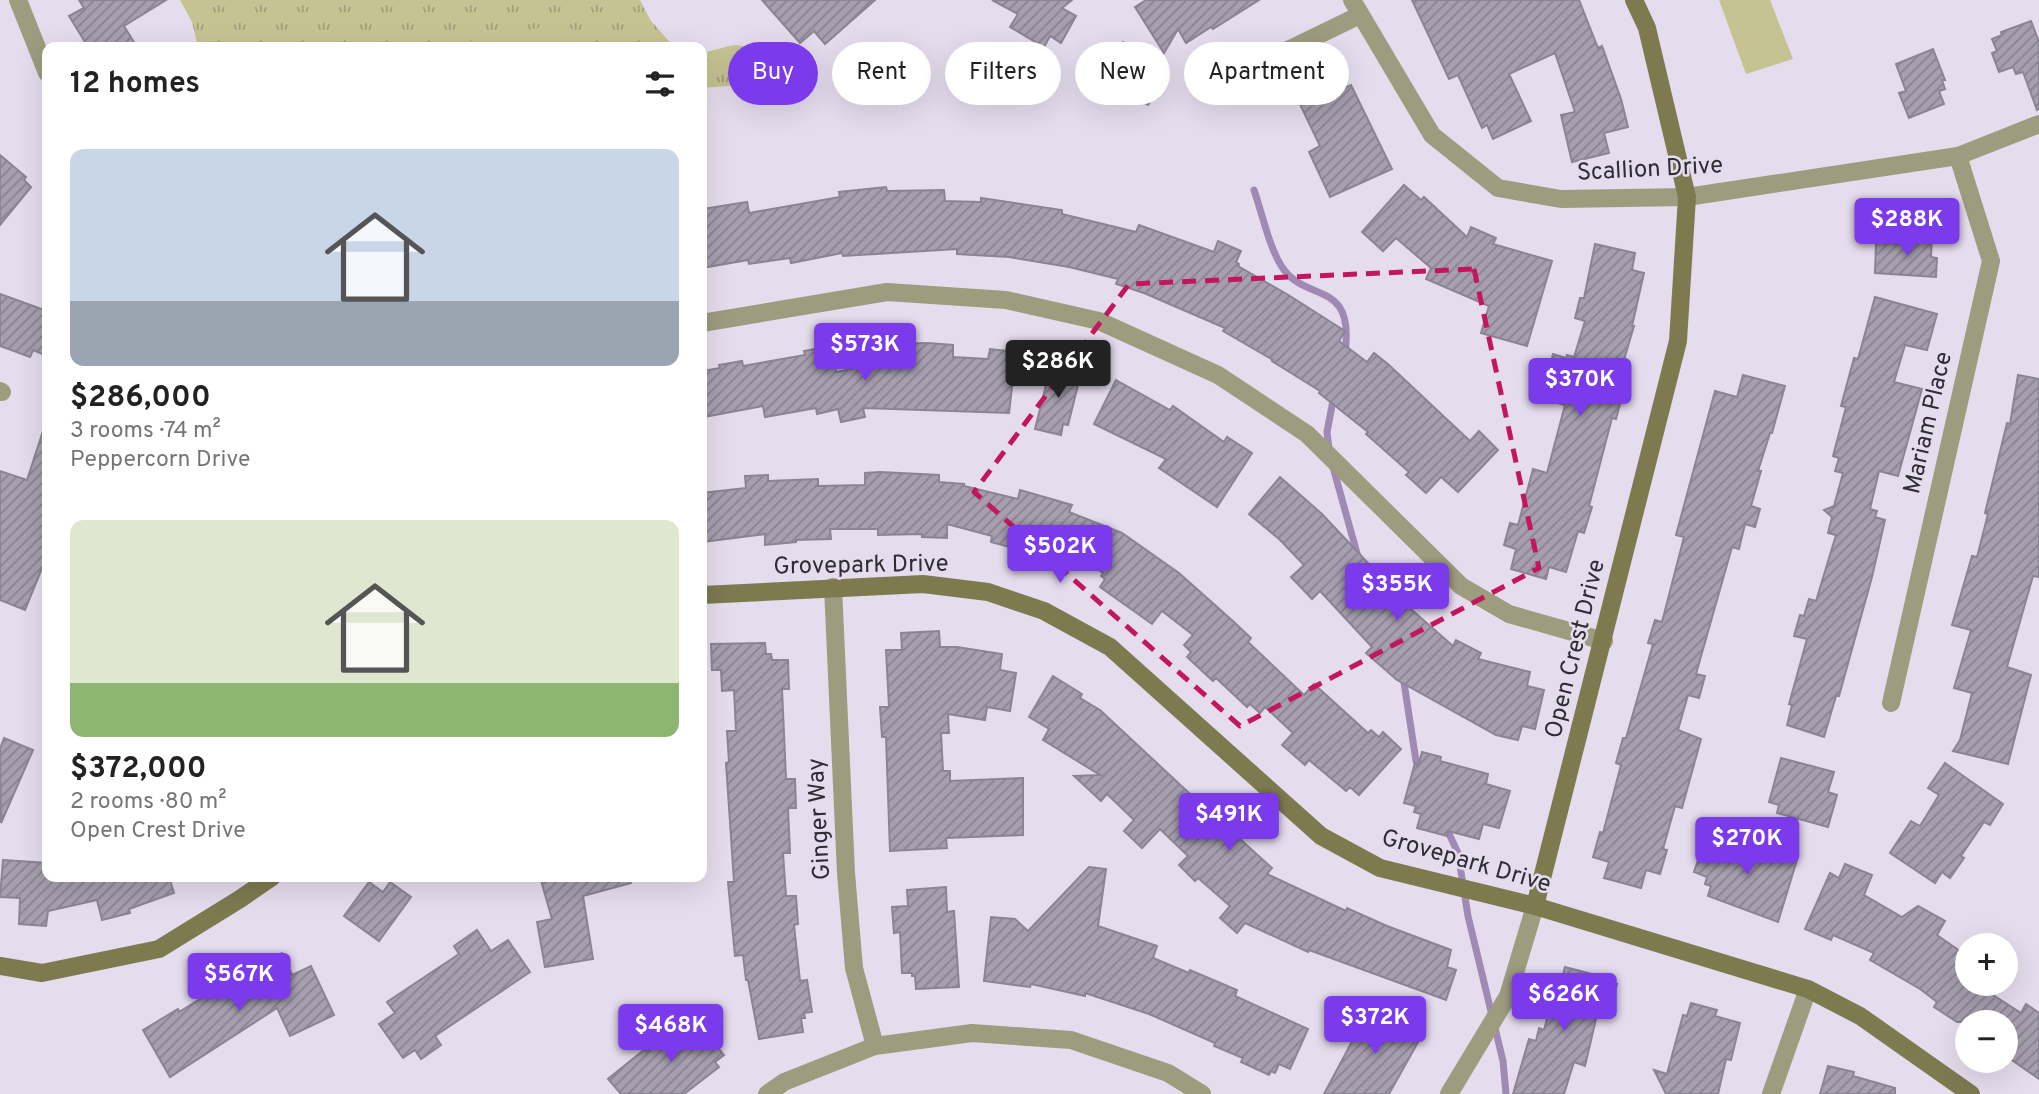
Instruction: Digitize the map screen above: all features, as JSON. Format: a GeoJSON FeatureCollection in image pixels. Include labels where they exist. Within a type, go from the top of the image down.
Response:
{"type":"FeatureCollection","features":[{"type":"Feature","properties":{"kind":"street"},"geometry":{"type":"LineString","coordinates":[[18,0],[42,60]]}},
{"type":"Feature","properties":{"kind":"street","name":"Open Crest Drive"},"geometry":{"type":"LineString","coordinates":[[1449,1094],[1508,996],[1535,906],[1604,641],[1678,341],[1687,197],[1647,28],[1634,0]]}},
{"type":"Feature","properties":{"kind":"street"},"geometry":{"type":"LineString","coordinates":[[1295,42],[1356,8]]}},
{"type":"Feature","properties":{"kind":"street","name":"Scallion Drive"},"geometry":{"type":"LineString","coordinates":[[1356,8],[1432,135],[1498,188],[1561,199],[1687,197],[1958,156],[2039,124]]}},
{"type":"Feature","properties":{"kind":"street","name":"Mariam Place"},"geometry":{"type":"LineString","coordinates":[[1891,703],[1991,261],[1958,156]]}},
{"type":"Feature","properties":{"kind":"street"},"geometry":{"type":"LineString","coordinates":[[707,322],[887,292],[1006,300],[1099,321],[1218,375],[1307,434],[1461,586],[1509,614],[1604,641]]}},
{"type":"Feature","properties":{"kind":"street","name":"Grovepark Drive"},"geometry":{"type":"LineString","coordinates":[[707,595],[923,584],[988,592],[1044,611],[1110,647],[1321,836],[1380,868],[1535,906],[1808,989],[1860,1016],[1971,1094]]}},
{"type":"Feature","properties":{"kind":"street","name":"Ginger Way"},"geometry":{"type":"LineString","coordinates":[[833,587],[846,873],[854,968],[875,1046]]}},
{"type":"Feature","properties":{"kind":"street"},"geometry":{"type":"LineString","coordinates":[[0,966],[42,973],[159,948],[265,882]]}},
{"type":"Feature","properties":{"kind":"street"},"geometry":{"type":"LineString","coordinates":[[1771,1094],[1808,989]]}},
{"type":"Feature","properties":{"kind":"street"},"geometry":{"type":"LineString","coordinates":[[767,1094],[784,1082],[875,1046],[972,1033],[1071,1040],[1168,1073],[1202,1094]]}},
{"type":"Feature","properties":{"kind":"highlighted area"},"geometry":{"type":"Polygon","coordinates":[[[1474,269],[1539,568],[1240,726],[974,492],[1129,284],[1474,269]]]}},
{"type":"Feature","properties":{"kind":"green space"},"geometry":{"type":"Polygon","coordinates":[[[180,0],[640,0],[651,21],[670,42],[197,42],[192,22],[180,0]]]}},
{"type":"Feature","properties":{"kind":"green space"},"geometry":{"type":"Polygon","coordinates":[[[1719,0],[1770,0],[1793,59],[1746,74],[1719,0]]]}},
{"type":"Feature","properties":{"kind":"green space"},"geometry":{"type":"Polygon","coordinates":[[[563,23],[574,30],[575,42],[465,42],[563,23]]]}},
{"type":"Feature","properties":{"kind":"green space"},"geometry":{"type":"Polygon","coordinates":[[[728,46],[728,86],[707,88],[707,52],[728,46]]]}},
{"type":"Feature","properties":{"kind":"building"},"geometry":{"type":"Polygon","coordinates":[[[79,0],[166,0],[124,26],[134,42],[85,42],[69,16],[84,8],[79,0]]]}},
{"type":"Feature","properties":{"kind":"building"},"geometry":{"type":"Polygon","coordinates":[[[762,0],[875,0],[825,44],[814,31],[799,42],[762,0]]]}},
{"type":"Feature","properties":{"kind":"building"},"geometry":{"type":"Polygon","coordinates":[[[992,0],[1072,0],[1062,8],[1076,16],[1061,43],[1050,36],[1047,42],[1036,42],[1010,27],[1018,14],[992,0]]]}},
{"type":"Feature","properties":{"kind":"building"},"geometry":{"type":"Polygon","coordinates":[[[1146,0],[1259,0],[1188,42],[1178,29],[1170,43],[1157,42],[1135,7],[1146,0]]]}},
{"type":"Feature","properties":{"kind":"building"},"geometry":{"type":"Polygon","coordinates":[[[1412,0],[1579,0],[1598,48],[1602,46],[1628,127],[1604,133],[1609,153],[1572,162],[1561,115],[1575,112],[1555,53],[1509,74],[1531,121],[1493,139],[1487,125],[1482,128],[1458,75],[1449,79],[1412,0]]]}},
{"type":"Feature","properties":{"kind":"building"},"geometry":{"type":"Polygon","coordinates":[[[2031,21],[2039,42],[2037,110],[2023,72],[2016,74],[2013,67],[1999,72],[1992,53],[1997,51],[1992,39],[2002,35],[2001,32],[2031,21]]]}},
{"type":"Feature","properties":{"kind":"building"},"geometry":{"type":"Polygon","coordinates":[[[1933,49],[1945,80],[1942,80],[1945,89],[1939,91],[1944,104],[1909,118],[1899,93],[1906,91],[1896,64],[1933,49]]]}},
{"type":"Feature","properties":{"kind":"building"},"geometry":{"type":"Polygon","coordinates":[[[1351,85],[1392,169],[1330,197],[1309,152],[1320,146],[1300,105],[1349,105],[1351,85]]]}},
{"type":"Feature","properties":{"kind":"building"},"geometry":{"type":"Polygon","coordinates":[[[0,155],[26,177],[24,180],[31,187],[0,225],[0,155]]]}},
{"type":"Feature","properties":{"kind":"building"},"geometry":{"type":"Polygon","coordinates":[[[1404,185],[1421,200],[1424,197],[1467,237],[1471,227],[1496,238],[1493,244],[1552,261],[1527,346],[1481,333],[1489,306],[1426,279],[1431,268],[1396,238],[1383,251],[1362,232],[1404,185]]]}},
{"type":"Feature","properties":{"kind":"building"},"geometry":{"type":"Polygon","coordinates":[[[886,187],[887,191],[944,190],[945,201],[981,202],[981,198],[1062,210],[1062,214],[1136,232],[1139,225],[1214,252],[1218,241],[1241,251],[1236,262],[1238,266],[1345,331],[1339,341],[1367,362],[1374,353],[1470,441],[1479,431],[1498,450],[1458,492],[1441,477],[1426,493],[1406,475],[1409,472],[1366,434],[1368,432],[1319,393],[1320,391],[1223,331],[1225,328],[1144,293],[1116,284],[1118,279],[1069,267],[1009,257],[957,254],[957,249],[843,256],[842,253],[791,263],[790,258],[749,264],[748,260],[707,267],[707,208],[747,202],[749,213],[840,197],[839,192],[886,187]]]}},
{"type":"Feature","properties":{"kind":"building"},"geometry":{"type":"Polygon","coordinates":[[[1903,235],[1932,237],[1931,257],[1937,258],[1936,277],[1875,273],[1876,243],[1903,244],[1903,235]]]}},
{"type":"Feature","properties":{"kind":"building"},"geometry":{"type":"Polygon","coordinates":[[[1595,244],[1635,253],[1632,270],[1644,273],[1634,326],[1615,390],[1623,393],[1616,419],[1612,418],[1584,533],[1578,531],[1566,572],[1549,567],[1546,579],[1511,569],[1516,549],[1504,545],[1510,523],[1518,525],[1533,469],[1547,473],[1565,405],[1554,402],[1558,379],[1547,376],[1553,354],[1566,358],[1567,355],[1574,357],[1585,321],[1575,318],[1580,298],[1584,298],[1595,244]]]}},
{"type":"Feature","properties":{"kind":"building"},"geometry":{"type":"Polygon","coordinates":[[[0,294],[42,309],[42,354],[33,350],[30,357],[0,346],[0,294]]]}},
{"type":"Feature","properties":{"kind":"building"},"geometry":{"type":"Polygon","coordinates":[[[1875,297],[1937,314],[1927,350],[1905,345],[1894,382],[1922,389],[1898,476],[1879,471],[1870,509],[1877,511],[1875,517],[1885,520],[1839,696],[1836,696],[1824,737],[1787,725],[1792,705],[1789,704],[1807,639],[1794,636],[1800,615],[1804,616],[1809,599],[1816,601],[1836,535],[1828,533],[1832,517],[1824,510],[1834,506],[1843,473],[1835,471],[1839,458],[1833,456],[1846,407],[1841,406],[1854,358],[1858,359],[1875,297]]]}},
{"type":"Feature","properties":{"kind":"building"},"geometry":{"type":"Polygon","coordinates":[[[890,344],[953,345],[953,357],[988,359],[990,349],[1016,352],[1009,413],[863,408],[865,417],[841,422],[838,409],[817,414],[816,408],[765,417],[763,406],[707,416],[707,370],[720,368],[719,365],[742,361],[743,366],[805,355],[804,351],[831,346],[836,372],[876,362],[889,362],[890,344]]]}},
{"type":"Feature","properties":{"kind":"building"},"geometry":{"type":"Polygon","coordinates":[[[1051,365],[1081,373],[1068,425],[1063,424],[1061,435],[1035,429],[1051,365]]]}},
{"type":"Feature","properties":{"kind":"building"},"geometry":{"type":"Polygon","coordinates":[[[1743,375],[1785,386],[1758,471],[1761,471],[1751,506],[1760,509],[1755,527],[1745,524],[1739,549],[1732,547],[1696,674],[1705,676],[1699,698],[1688,695],[1678,730],[1701,739],[1682,808],[1675,806],[1663,849],[1667,850],[1660,874],[1646,870],[1641,888],[1604,878],[1609,862],[1593,857],[1600,832],[1603,833],[1621,765],[1616,763],[1623,738],[1626,738],[1653,644],[1648,643],[1655,620],[1662,622],[1684,537],[1676,535],[1715,391],[1737,397],[1743,375]]]}},
{"type":"Feature","properties":{"kind":"building"},"geometry":{"type":"Polygon","coordinates":[[[2018,375],[2039,379],[2039,577],[2033,576],[2007,667],[2031,675],[2008,764],[1953,751],[1960,740],[1972,693],[1954,688],[1971,630],[1952,625],[1972,556],[1977,557],[2007,423],[2010,424],[2018,375]]]}},
{"type":"Feature","properties":{"kind":"building"},"geometry":{"type":"Polygon","coordinates":[[[1116,380],[1170,410],[1173,406],[1224,442],[1227,437],[1252,453],[1217,507],[1159,468],[1166,459],[1094,424],[1116,380]]]}},
{"type":"Feature","properties":{"kind":"building"},"geometry":{"type":"Polygon","coordinates":[[[42,434],[42,568],[25,610],[0,600],[0,471],[27,480],[42,434]]]}},
{"type":"Feature","properties":{"kind":"building"},"geometry":{"type":"Polygon","coordinates":[[[865,473],[939,475],[939,482],[964,484],[1018,499],[1020,490],[1072,505],[1069,512],[1122,533],[1179,573],[1251,638],[1248,642],[1304,695],[1314,684],[1368,733],[1371,730],[1379,737],[1383,732],[1401,749],[1359,795],[1350,787],[1346,791],[1309,760],[1305,765],[1282,745],[1293,733],[1265,707],[1260,713],[1250,704],[1247,707],[1216,678],[1213,681],[1187,657],[1191,652],[1184,645],[1193,635],[1162,611],[1152,624],[1100,587],[1105,579],[1101,576],[1103,573],[1084,560],[1063,551],[1058,566],[1021,550],[991,542],[992,536],[947,524],[947,538],[922,537],[922,534],[878,535],[878,529],[830,529],[831,539],[796,540],[765,545],[765,534],[707,541],[707,492],[746,488],[745,476],[768,475],[768,481],[818,479],[818,486],[865,485],[865,473]]]}},
{"type":"Feature","properties":{"kind":"building"},"geometry":{"type":"Polygon","coordinates":[[[1280,477],[1322,514],[1383,579],[1380,582],[1453,646],[1456,640],[1481,653],[1478,659],[1530,672],[1527,686],[1544,690],[1535,729],[1522,726],[1518,740],[1496,735],[1397,680],[1366,653],[1372,647],[1320,591],[1312,599],[1291,577],[1304,565],[1249,514],[1280,477]]]}},
{"type":"Feature","properties":{"kind":"building"},"geometry":{"type":"Polygon","coordinates":[[[939,631],[940,647],[1002,654],[1000,670],[1016,673],[1010,711],[987,707],[985,720],[948,714],[949,733],[941,733],[943,771],[950,771],[950,781],[1023,778],[1023,835],[946,838],[947,848],[890,851],[886,737],[882,737],[880,707],[889,707],[886,650],[902,650],[901,633],[939,631]]]}},
{"type":"Feature","properties":{"kind":"building"},"geometry":{"type":"Polygon","coordinates":[[[765,643],[766,654],[771,654],[772,660],[788,660],[789,689],[782,689],[786,779],[795,779],[796,808],[788,808],[790,853],[783,853],[786,896],[796,896],[798,924],[794,925],[800,981],[807,980],[812,1012],[804,1013],[805,1018],[801,1018],[803,1032],[759,1039],[743,955],[735,956],[728,882],[734,882],[726,763],[729,762],[727,731],[736,731],[734,690],[722,691],[721,670],[712,670],[711,644],[765,643]]]}},
{"type":"Feature","properties":{"kind":"building"},"geometry":{"type":"Polygon","coordinates":[[[1053,676],[1082,694],[1080,698],[1100,710],[1203,806],[1205,804],[1272,868],[1267,874],[1346,911],[1347,908],[1451,950],[1447,967],[1456,970],[1446,1000],[1309,950],[1308,952],[1245,923],[1237,933],[1220,918],[1230,906],[1198,878],[1195,881],[1179,865],[1188,856],[1160,829],[1142,848],[1124,831],[1134,820],[1107,794],[1101,801],[1074,776],[1100,775],[1043,740],[1049,729],[1029,717],[1053,676]]]}},
{"type":"Feature","properties":{"kind":"building"},"geometry":{"type":"Polygon","coordinates":[[[4,738],[33,750],[1,823],[0,749],[4,738]]]}},
{"type":"Feature","properties":{"kind":"building"},"geometry":{"type":"Polygon","coordinates":[[[1422,752],[1441,757],[1440,761],[1488,774],[1486,784],[1510,791],[1499,828],[1483,824],[1479,839],[1448,831],[1447,836],[1417,828],[1421,814],[1414,812],[1416,806],[1404,803],[1415,763],[1418,766],[1422,752]]]}},
{"type":"Feature","properties":{"kind":"building"},"geometry":{"type":"Polygon","coordinates":[[[1781,758],[1834,772],[1828,792],[1837,795],[1828,827],[1777,813],[1779,805],[1769,802],[1781,758]]]}},
{"type":"Feature","properties":{"kind":"building"},"geometry":{"type":"Polygon","coordinates":[[[1945,763],[2003,804],[1990,825],[1984,822],[1950,878],[1942,872],[1935,883],[1890,853],[1911,821],[1920,826],[1939,795],[1928,788],[1945,763]]]}},
{"type":"Feature","properties":{"kind":"building"},"geometry":{"type":"Polygon","coordinates":[[[1709,839],[1734,846],[1736,839],[1797,860],[1778,922],[1708,896],[1711,886],[1705,884],[1707,877],[1694,872],[1709,839]]]}},
{"type":"Feature","properties":{"kind":"building"},"geometry":{"type":"Polygon","coordinates":[[[3,860],[42,863],[42,882],[171,882],[174,893],[129,909],[130,913],[102,920],[97,900],[48,911],[46,926],[19,924],[20,898],[0,897],[3,860]]]}},
{"type":"Feature","properties":{"kind":"building"},"geometry":{"type":"Polygon","coordinates":[[[1845,864],[1872,875],[1864,895],[1902,917],[1918,906],[1945,921],[1937,935],[1955,948],[1955,996],[1995,996],[2016,1010],[1955,1010],[1955,1021],[1934,1007],[1937,1002],[1920,989],[1870,960],[1874,953],[1833,935],[1831,940],[1805,929],[1830,873],[1839,878],[1845,864]]]}},
{"type":"Feature","properties":{"kind":"building"},"geometry":{"type":"Polygon","coordinates":[[[1089,867],[1106,869],[1098,926],[1157,946],[1153,958],[1237,990],[1235,996],[1308,1029],[1290,1069],[1279,1064],[1275,1073],[1271,1071],[1269,1075],[1241,1062],[1243,1058],[1214,1046],[1215,1043],[1149,1014],[1085,993],[1085,996],[1031,984],[1030,987],[984,981],[991,917],[1015,919],[1028,931],[1089,867]]]}},
{"type":"Feature","properties":{"kind":"building"},"geometry":{"type":"Polygon","coordinates":[[[369,882],[383,892],[390,882],[411,897],[379,941],[344,916],[369,882]]]}},
{"type":"Feature","properties":{"kind":"building"},"geometry":{"type":"Polygon","coordinates":[[[541,882],[631,882],[583,896],[593,959],[545,967],[537,922],[552,919],[541,882]]]}},
{"type":"Feature","properties":{"kind":"building"},"geometry":{"type":"Polygon","coordinates":[[[946,887],[947,912],[954,911],[959,987],[916,989],[915,976],[912,976],[912,973],[902,973],[900,932],[894,933],[892,907],[908,906],[907,890],[946,887]]]}},
{"type":"Feature","properties":{"kind":"building"},"geometry":{"type":"Polygon","coordinates":[[[477,930],[491,951],[508,940],[530,972],[435,1036],[441,1045],[421,1059],[415,1050],[403,1058],[379,1024],[395,1013],[387,1002],[459,954],[454,946],[477,930]]]}},
{"type":"Feature","properties":{"kind":"building"},"geometry":{"type":"Polygon","coordinates":[[[282,953],[292,975],[311,966],[334,1015],[290,1036],[277,1008],[170,1077],[143,1030],[218,988],[221,994],[259,971],[256,965],[282,953]]]}},
{"type":"Feature","properties":{"kind":"building"},"geometry":{"type":"Polygon","coordinates":[[[1565,967],[1607,978],[1606,981],[1617,984],[1611,1005],[1600,1002],[1585,1066],[1574,1062],[1564,1094],[1513,1094],[1529,1039],[1536,1041],[1539,1028],[1544,1030],[1558,978],[1562,979],[1565,967]]]}},
{"type":"Feature","properties":{"kind":"building"},"geometry":{"type":"Polygon","coordinates":[[[1691,1003],[1717,1010],[1715,1016],[1740,1023],[1731,1060],[1726,1059],[1718,1094],[1666,1094],[1654,1070],[1667,1074],[1683,1015],[1687,1016],[1691,1003]]]}},
{"type":"Feature","properties":{"kind":"building"},"geometry":{"type":"Polygon","coordinates":[[[1372,1004],[1418,1030],[1413,1039],[1418,1042],[1389,1094],[1324,1094],[1372,1004]]]}},
{"type":"Feature","properties":{"kind":"building"},"geometry":{"type":"Polygon","coordinates":[[[2026,1004],[2039,1013],[2039,1079],[2018,1064],[2018,1011],[2021,1013],[2026,1004]]]}},
{"type":"Feature","properties":{"kind":"building"},"geometry":{"type":"Polygon","coordinates":[[[691,1017],[724,1055],[715,1062],[719,1067],[684,1094],[621,1094],[608,1079],[691,1017]]]}},
{"type":"Feature","properties":{"kind":"building"},"geometry":{"type":"Polygon","coordinates":[[[1828,1066],[1854,1072],[1853,1076],[1895,1088],[1895,1094],[1820,1094],[1828,1066]]]}},
{"type":"Feature","properties":{"kind":"waterway"},"geometry":{"type":"LineString","coordinates":[[1254,190],[1282,267],[1303,286],[1336,303],[1343,313],[1346,329],[1345,353]]}},
{"type":"Feature","properties":{"kind":"waterway"},"geometry":{"type":"LineString","coordinates":[[1329,449],[1327,432],[1334,395]]}},
{"type":"Feature","properties":{"kind":"waterway"},"geometry":{"type":"LineString","coordinates":[[1333,467],[1358,557]]}},
{"type":"Feature","properties":{"kind":"waterway"},"geometry":{"type":"LineString","coordinates":[[1403,676],[1416,761],[1422,774]]}},
{"type":"Feature","properties":{"kind":"waterway"},"geometry":{"type":"LineString","coordinates":[[1444,823],[1458,853],[1468,916],[1503,1061],[1506,1094]]}}]}
